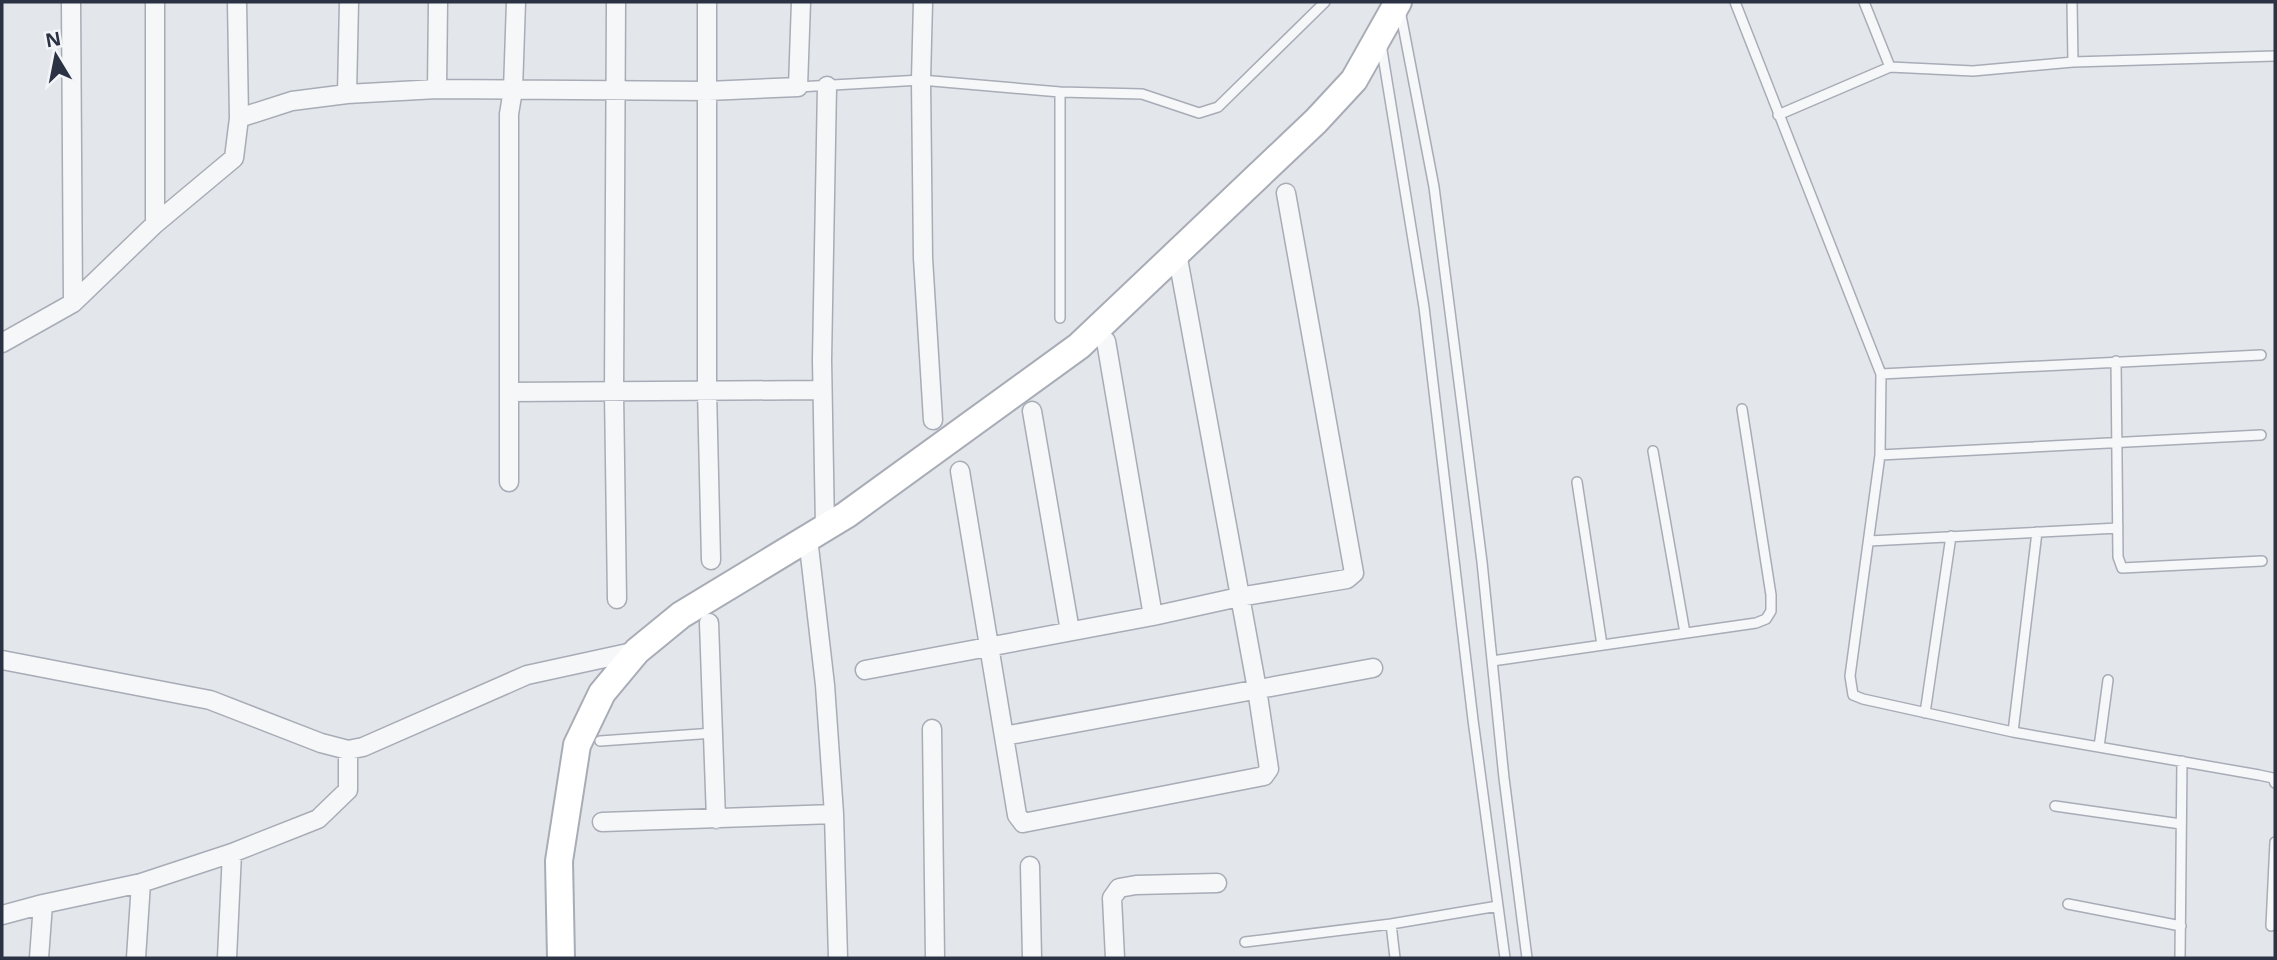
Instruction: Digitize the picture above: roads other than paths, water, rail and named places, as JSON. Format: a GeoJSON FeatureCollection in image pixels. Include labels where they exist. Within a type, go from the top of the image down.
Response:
{"type":"FeatureCollection","features":[{"type":"Feature","properties":{"kind":"street"},"geometry":{"type":"LineString","coordinates":[[71,2],[73,303]]}},
{"type":"Feature","properties":{"kind":"street"},"geometry":{"type":"LineString","coordinates":[[155,2],[155,224]]}},
{"type":"Feature","properties":{"kind":"street"},"geometry":{"type":"LineString","coordinates":[[2,343],[73,303],[155,224],[234,158],[239,118],[237,2]]}},
{"type":"Feature","properties":{"kind":"street"},"geometry":{"type":"LineString","coordinates":[[347,94],[349,2]]}},
{"type":"Feature","properties":{"kind":"street"},"geometry":{"type":"LineString","coordinates":[[436,89],[438,2]]}},
{"type":"Feature","properties":{"kind":"street"},"geometry":{"type":"LineString","coordinates":[[509,482],[509,114],[513,90],[516,2]]}},
{"type":"Feature","properties":{"kind":"street"},"geometry":{"type":"LineString","coordinates":[[616,2],[614,393],[617,600]]}},
{"type":"Feature","properties":{"kind":"street"},"geometry":{"type":"LineString","coordinates":[[707,2],[707,390],[711,560]]}},
{"type":"Feature","properties":{"kind":"street"},"geometry":{"type":"LineString","coordinates":[[239,118],[292,101],[347,94],[436,89],[708,91],[798,87],[801,2]]}},
{"type":"Feature","properties":{"kind":"street"},"geometry":{"type":"LineString","coordinates":[[923,2],[923,258],[933,420]]}},
{"type":"Feature","properties":{"kind":"street"},"geometry":{"type":"LineString","coordinates":[[561,958],[559,861],[577,745],[602,693],[637,652],[681,615],[817,533],[1079,346],[1316,121],[1354,79],[1398,2]]}},
{"type":"Feature","properties":{"kind":"street"},"geometry":{"type":"LineString","coordinates":[[827,86],[817,533],[834,814],[838,958]]}},
{"type":"Feature","properties":{"kind":"street"},"geometry":{"type":"LineString","coordinates":[[865,670],[1153,616],[1239,597],[1347,579],[1354,573],[1286,193]]}},
{"type":"Feature","properties":{"kind":"street"},"geometry":{"type":"LineString","coordinates":[[960,471],[1017,815],[1023,823],[1264,776],[1269,769],[1257,689],[1177,253]]}},
{"type":"Feature","properties":{"kind":"street"},"geometry":{"type":"LineString","coordinates":[[1106,341],[1153,616]]}},
{"type":"Feature","properties":{"kind":"street"},"geometry":{"type":"LineString","coordinates":[[509,392],[822,390]]}},
{"type":"Feature","properties":{"kind":"street"},"geometry":{"type":"LineString","coordinates":[[1032,411],[1070,631]]}},
{"type":"Feature","properties":{"kind":"street"},"geometry":{"type":"LineString","coordinates":[[709,623],[716,818]]}},
{"type":"Feature","properties":{"kind":"street"},"geometry":{"type":"LineString","coordinates":[[2,660],[210,700],[321,743],[348,750],[363,747],[527,675],[637,652]]}},
{"type":"Feature","properties":{"kind":"street"},"geometry":{"type":"LineString","coordinates":[[1004,736],[1373,668]]}},
{"type":"Feature","properties":{"kind":"street"},"geometry":{"type":"LineString","coordinates":[[932,729],[935,958]]}},
{"type":"Feature","properties":{"kind":"street"},"geometry":{"type":"LineString","coordinates":[[2,915],[141,883],[232,853],[318,819],[348,790],[348,750]]}},
{"type":"Feature","properties":{"kind":"street"},"geometry":{"type":"LineString","coordinates":[[602,822],[834,814]]}},
{"type":"Feature","properties":{"kind":"street"},"geometry":{"type":"LineString","coordinates":[[227,958],[232,853]]}},
{"type":"Feature","properties":{"kind":"street"},"geometry":{"type":"LineString","coordinates":[[1030,866],[1032,958]]}},
{"type":"Feature","properties":{"kind":"street"},"geometry":{"type":"LineString","coordinates":[[136,958],[141,883]]}},
{"type":"Feature","properties":{"kind":"street"},"geometry":{"type":"LineString","coordinates":[[1115,958],[1112,898],[1119,888],[1136,885],[1217,883]]}},
{"type":"Feature","properties":{"kind":"street"},"geometry":{"type":"LineString","coordinates":[[39,958],[43,904]]}},
{"type":"Feature","properties":{"kind":"lane"},"geometry":{"type":"LineString","coordinates":[[798,87],[921,80],[1060,92],[1142,94],[1199,113],[1218,107],[1325,2]]}},
{"type":"Feature","properties":{"kind":"lane"},"geometry":{"type":"LineString","coordinates":[[1398,2],[1434,187],[1482,562],[1504,778],[1527,958]]}},
{"type":"Feature","properties":{"kind":"lane"},"geometry":{"type":"LineString","coordinates":[[1735,2],[1881,374],[1880,455],[1850,676],[1853,695],[2014,732],[2273,778],[2275,783]]}},
{"type":"Feature","properties":{"kind":"lane"},"geometry":{"type":"LineString","coordinates":[[1864,2],[1890,67]]}},
{"type":"Feature","properties":{"kind":"lane"},"geometry":{"type":"LineString","coordinates":[[2072,2],[2073,62]]}},
{"type":"Feature","properties":{"kind":"lane"},"geometry":{"type":"LineString","coordinates":[[1380,34],[1424,307],[1505,958]]}},
{"type":"Feature","properties":{"kind":"lane"},"geometry":{"type":"LineString","coordinates":[[1778,115],[1890,67],[1973,71],[2073,62],[2275,56]]}},
{"type":"Feature","properties":{"kind":"lane"},"geometry":{"type":"LineString","coordinates":[[1060,92],[1060,318]]}},
{"type":"Feature","properties":{"kind":"lane"},"geometry":{"type":"LineString","coordinates":[[1881,374],[2261,355]]}},
{"type":"Feature","properties":{"kind":"lane"},"geometry":{"type":"LineString","coordinates":[[2116,361],[2118,557],[2122,568],[2262,561]]}},
{"type":"Feature","properties":{"kind":"lane"},"geometry":{"type":"LineString","coordinates":[[1492,661],[1756,623],[1766,619],[1771,611],[1771,595],[1742,409]]}},
{"type":"Feature","properties":{"kind":"lane"},"geometry":{"type":"LineString","coordinates":[[1880,455],[2260,435]]}},
{"type":"Feature","properties":{"kind":"lane"},"geometry":{"type":"LineString","coordinates":[[1653,451],[1685,633]]}},
{"type":"Feature","properties":{"kind":"lane"},"geometry":{"type":"LineString","coordinates":[[1577,482],[1602,645]]}},
{"type":"Feature","properties":{"kind":"lane"},"geometry":{"type":"LineString","coordinates":[[1869,541],[2118,528]]}},
{"type":"Feature","properties":{"kind":"lane"},"geometry":{"type":"LineString","coordinates":[[2014,732],[2037,532]]}},
{"type":"Feature","properties":{"kind":"lane"},"geometry":{"type":"LineString","coordinates":[[1925,713],[1951,536]]}},
{"type":"Feature","properties":{"kind":"lane"},"geometry":{"type":"LineString","coordinates":[[2099,747],[2108,680]]}},
{"type":"Feature","properties":{"kind":"lane"},"geometry":{"type":"LineString","coordinates":[[600,741],[714,733]]}},
{"type":"Feature","properties":{"kind":"lane"},"geometry":{"type":"LineString","coordinates":[[2180,958],[2182,761]]}},
{"type":"Feature","properties":{"kind":"lane"},"geometry":{"type":"LineString","coordinates":[[2055,806],[2182,824]]}},
{"type":"Feature","properties":{"kind":"lane"},"geometry":{"type":"LineString","coordinates":[[2271,926],[2275,842]]}},
{"type":"Feature","properties":{"kind":"lane"},"geometry":{"type":"LineString","coordinates":[[2068,904],[2180,926]]}},
{"type":"Feature","properties":{"kind":"lane"},"geometry":{"type":"LineString","coordinates":[[1245,942],[1498,906]]}},
{"type":"Feature","properties":{"kind":"lane"},"geometry":{"type":"LineString","coordinates":[[1391,923],[1395,958]]}}]}
